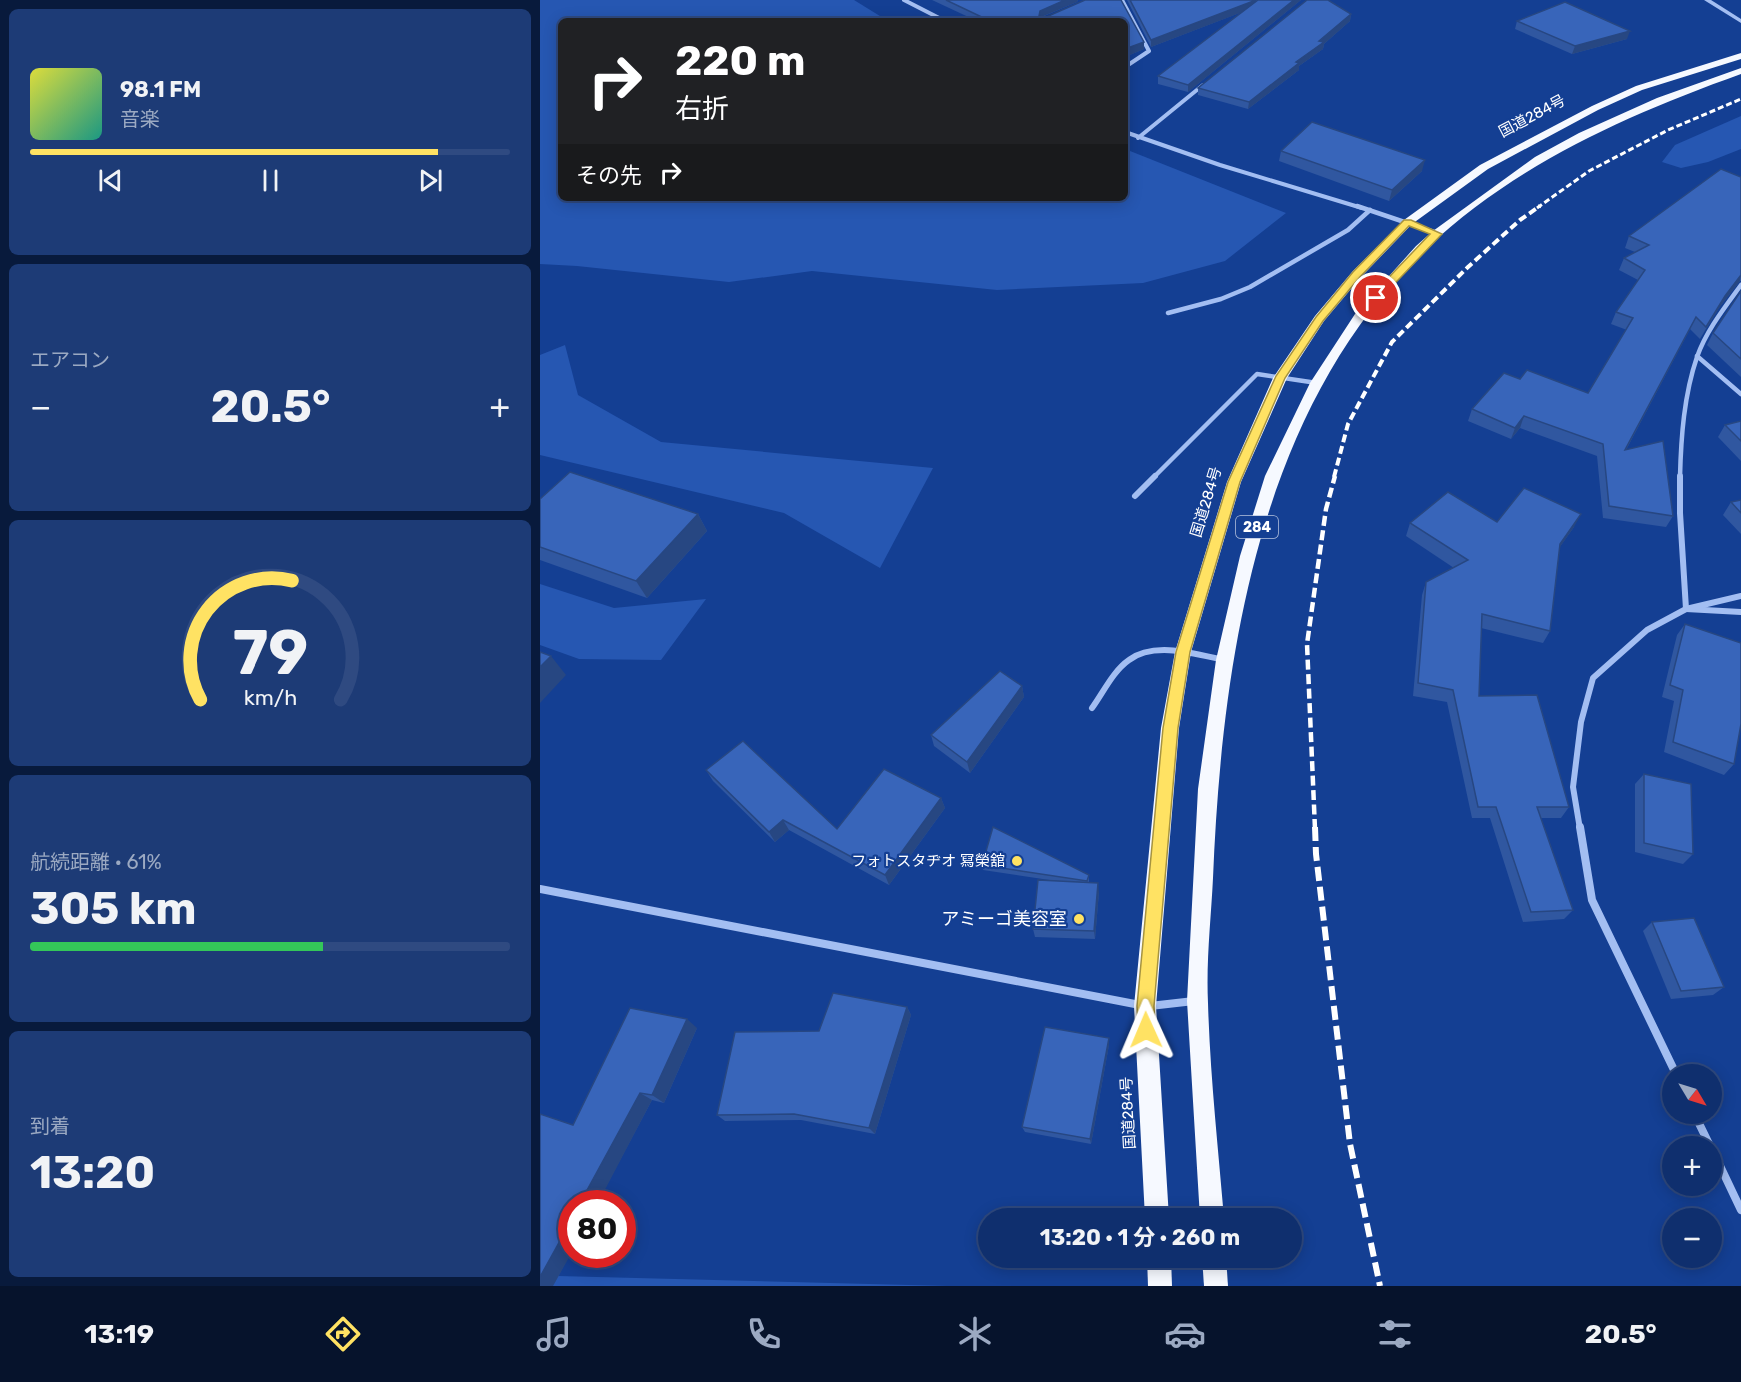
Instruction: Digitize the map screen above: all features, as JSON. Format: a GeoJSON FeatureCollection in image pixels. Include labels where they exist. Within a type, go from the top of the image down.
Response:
{"type":"FeatureCollection","features":[{"type":"Feature","properties":{"kind":"highway","name":"国道284号"},"geometry":{"type":"LineString","coordinates":[[1156,1208],[1145,1006],[1170,728],[1183,652],[1234,482],[1280,378],[1319,319],[1357,274],[1408,222],[1484,167],[1595,108],[1640,88],[1741,56]]}},
{"type":"Feature","properties":{"kind":"highway","name":"284"},"geometry":{"type":"LineString","coordinates":[[1211,1208],[1197,1000],[1207,789],[1224,660],[1248,556],[1272,476],[1317,383],[1361,314],[1420,248],[1458,216],[1539,159],[1583,135],[1660,100],[1741,71]]}},
{"type":"Feature","properties":{"kind":"highway"},"geometry":{"type":"LineString","coordinates":[[1159,1268],[1160,1286]]}},
{"type":"Feature","properties":{"kind":"highway"},"geometry":{"type":"LineString","coordinates":[[1215,1268],[1216,1286]]}},
{"type":"Feature","properties":{"kind":"street"},"geometry":{"type":"LineString","coordinates":[[904,0],[939,18]]}},
{"type":"Feature","properties":{"kind":"street"},"geometry":{"type":"LineString","coordinates":[[1122,0],[1149,51],[1128,65]]}},
{"type":"Feature","properties":{"kind":"street"},"geometry":{"type":"LineString","coordinates":[[1707,0],[1741,21]]}},
{"type":"Feature","properties":{"kind":"street"},"geometry":{"type":"LineString","coordinates":[[1138,138],[1209,80]]}},
{"type":"Feature","properties":{"kind":"street"},"geometry":{"type":"LineString","coordinates":[[1128,133],[1408,222],[1437,234]]}},
{"type":"Feature","properties":{"kind":"street"},"geometry":{"type":"LineString","coordinates":[[1168,313],[1221,299],[1250,287],[1348,230],[1370,210]]}},
{"type":"Feature","properties":{"kind":"street"},"geometry":{"type":"LineString","coordinates":[[1686,609],[1680,513],[1681,432],[1697,356],[1714,323],[1741,285]]}},
{"type":"Feature","properties":{"kind":"street"},"geometry":{"type":"LineString","coordinates":[[1697,356],[1741,394]]}},
{"type":"Feature","properties":{"kind":"street"},"geometry":{"type":"LineString","coordinates":[[1135,496],[1257,374],[1317,383]]}},
{"type":"Feature","properties":{"kind":"street"},"geometry":{"type":"LineString","coordinates":[[1671,1064],[1592,900],[1573,788],[1581,722],[1593,678],[1647,630],[1686,609],[1741,596]]}},
{"type":"Feature","properties":{"kind":"street"},"geometry":{"type":"LineString","coordinates":[[1686,609],[1741,612]]}},
{"type":"Feature","properties":{"kind":"street"},"geometry":{"type":"LineString","coordinates":[[1092,708],[1129,660],[1158,651],[1183,652],[1224,660]]}},
{"type":"Feature","properties":{"kind":"street"},"geometry":{"type":"LineString","coordinates":[[540,889],[1145,1006],[1197,1000]]}},
{"type":"Feature","properties":{"kind":"street"},"geometry":{"type":"LineString","coordinates":[[1722,1170],[1741,1210]]}},
{"type":"Feature","properties":{"kind":"shaded area"},"geometry":{"type":"Polygon","coordinates":[[[540,0],[854,0],[883,18],[558,18],[558,201],[1128,201],[1128,150],[1286,213],[1225,261],[1143,283],[997,290],[812,271],[729,282],[540,264],[540,0]]]}},
{"type":"Feature","properties":{"kind":"shaded area"},"geometry":{"type":"Polygon","coordinates":[[[1741,116],[1741,149],[1708,162],[1681,168],[1662,162],[1675,145],[1741,116]]]}},
{"type":"Feature","properties":{"kind":"shaded area"},"geometry":{"type":"Polygon","coordinates":[[[565,345],[578,395],[661,442],[933,468],[880,568],[784,513],[540,455],[540,355],[565,345]]]}},
{"type":"Feature","properties":{"kind":"shaded area"},"geometry":{"type":"Polygon","coordinates":[[[540,584],[614,608],[706,599],[661,660],[579,659],[540,645],[540,584]]]}},
{"type":"Feature","properties":{"kind":"shaded area"},"geometry":{"type":"Polygon","coordinates":[[[558,1276],[948,1286],[546,1286],[558,1276]]]}},
{"type":"Feature","properties":{"kind":"building"},"geometry":{"type":"Polygon","coordinates":[[[946,0],[1065,0],[1040,11],[1039,16],[1044,18],[984,18],[946,0]]]}},
{"type":"Feature","properties":{"kind":"building"},"geometry":{"type":"Polygon","coordinates":[[[1085,0],[1121,0],[1144,42],[1128,48],[1128,18],[1044,18],[1085,0]]]}},
{"type":"Feature","properties":{"kind":"building"},"geometry":{"type":"Polygon","coordinates":[[[1130,0],[1256,0],[1151,40],[1130,0]]]}},
{"type":"Feature","properties":{"kind":"building"},"geometry":{"type":"Polygon","coordinates":[[[1258,0],[1294,0],[1188,85],[1158,76],[1258,0]]]}},
{"type":"Feature","properties":{"kind":"building"},"geometry":{"type":"Polygon","coordinates":[[[1307,0],[1328,0],[1351,14],[1319,41],[1324,42],[1296,62],[1299,63],[1249,102],[1198,88],[1307,0]]]}},
{"type":"Feature","properties":{"kind":"building"},"geometry":{"type":"Polygon","coordinates":[[[1565,2],[1630,31],[1575,46],[1517,21],[1565,2]]]}},
{"type":"Feature","properties":{"kind":"building"},"geometry":{"type":"Polygon","coordinates":[[[1312,122],[1425,160],[1392,190],[1281,151],[1312,122]]]}},
{"type":"Feature","properties":{"kind":"building"},"geometry":{"type":"Polygon","coordinates":[[[1721,169],[1741,177],[1741,275],[1706,327],[1696,317],[1625,450],[1663,441],[1673,516],[1609,506],[1603,444],[1524,416],[1515,428],[1472,409],[1504,373],[1520,379],[1527,370],[1588,393],[1633,318],[1616,312],[1645,270],[1624,258],[1649,245],[1629,236],[1721,169]]]}},
{"type":"Feature","properties":{"kind":"building"},"geometry":{"type":"Polygon","coordinates":[[[1741,291],[1741,359],[1713,333],[1741,291]]]}},
{"type":"Feature","properties":{"kind":"building"},"geometry":{"type":"Polygon","coordinates":[[[1741,421],[1741,441],[1725,425],[1741,421]]]}},
{"type":"Feature","properties":{"kind":"building"},"geometry":{"type":"Polygon","coordinates":[[[570,472],[698,514],[636,581],[540,547],[540,499],[570,472]]]}},
{"type":"Feature","properties":{"kind":"building"},"geometry":{"type":"Polygon","coordinates":[[[1524,488],[1581,514],[1560,544],[1550,631],[1482,614],[1479,696],[1537,695],[1569,807],[1537,807],[1573,910],[1531,912],[1496,807],[1478,807],[1453,690],[1418,683],[1426,582],[1468,560],[1410,523],[1448,492],[1497,522],[1524,488]]]}},
{"type":"Feature","properties":{"kind":"building"},"geometry":{"type":"Polygon","coordinates":[[[1741,500],[1741,513],[1731,502],[1741,500]]]}},
{"type":"Feature","properties":{"kind":"building"},"geometry":{"type":"Polygon","coordinates":[[[1685,624],[1741,643],[1741,724],[1734,764],[1673,742],[1683,690],[1670,685],[1685,624]]]}},
{"type":"Feature","properties":{"kind":"building"},"geometry":{"type":"Polygon","coordinates":[[[540,652],[551,656],[540,667],[540,652]]]}},
{"type":"Feature","properties":{"kind":"building"},"geometry":{"type":"Polygon","coordinates":[[[1000,671],[1022,686],[967,762],[931,735],[1000,671]]]}},
{"type":"Feature","properties":{"kind":"building"},"geometry":{"type":"Polygon","coordinates":[[[743,741],[837,829],[884,769],[941,798],[885,875],[783,820],[769,832],[706,770],[743,741]]]}},
{"type":"Feature","properties":{"kind":"building"},"geometry":{"type":"Polygon","coordinates":[[[1644,774],[1691,784],[1693,854],[1644,843],[1644,774]]]}},
{"type":"Feature","properties":{"kind":"building"},"geometry":{"type":"Polygon","coordinates":[[[993,827],[1089,875],[1087,881],[982,865],[993,827]]]}},
{"type":"Feature","properties":{"kind":"building"},"geometry":{"type":"Polygon","coordinates":[[[1038,880],[1098,883],[1094,931],[1033,929],[1038,880]]]}},
{"type":"Feature","properties":{"kind":"building"},"geometry":{"type":"Polygon","coordinates":[[[1694,918],[1724,987],[1681,991],[1652,922],[1694,918]]]}},
{"type":"Feature","properties":{"kind":"building"},"geometry":{"type":"Polygon","coordinates":[[[833,993],[907,1007],[869,1128],[794,1114],[717,1115],[735,1032],[819,1031],[833,993]]]}},
{"type":"Feature","properties":{"kind":"building"},"geometry":{"type":"Polygon","coordinates":[[[630,1008],[687,1019],[652,1095],[640,1093],[587,1190],[558,1190],[558,1244],[540,1277],[540,1114],[573,1125],[630,1008]]]}},
{"type":"Feature","properties":{"kind":"building"},"geometry":{"type":"Polygon","coordinates":[[[1045,1027],[1109,1038],[1090,1139],[1022,1127],[1045,1027]]]}},
{"type":"Feature","properties":{"kind":"railway"},"geometry":{"type":"LineString","coordinates":[[1537,208],[1589,171],[1668,130],[1741,99]]}},
{"type":"Feature","properties":{"kind":"railway"},"geometry":{"type":"LineString","coordinates":[[1334,477],[1348,424],[1392,342],[1468,267],[1520,220],[1540,206]]}},
{"type":"Feature","properties":{"kind":"railway"},"geometry":{"type":"LineString","coordinates":[[1315,829],[1307,644],[1326,509],[1335,476]]}},
{"type":"Feature","properties":{"kind":"railway"},"geometry":{"type":"LineString","coordinates":[[1315,827],[1316,854],[1350,1144],[1380,1286]]}},
{"type":"Feature","properties":{"kind":"place","name":"フォトスタヂオ 冩榮舘"},"geometry":{"type":"Point","coordinates":[1017,861]}},
{"type":"Feature","properties":{"kind":"place","name":"アミーゴ美容室"},"geometry":{"type":"Point","coordinates":[1079,919]}},
{"type":"Feature","properties":{"kind":"route"},"geometry":{"type":"LineString","coordinates":[[1146,1030],[1145,1006],[1170,728],[1183,652],[1234,482],[1280,378],[1319,319],[1357,274],[1408,222],[1437,234],[1420,248],[1376,298]]}}]}
